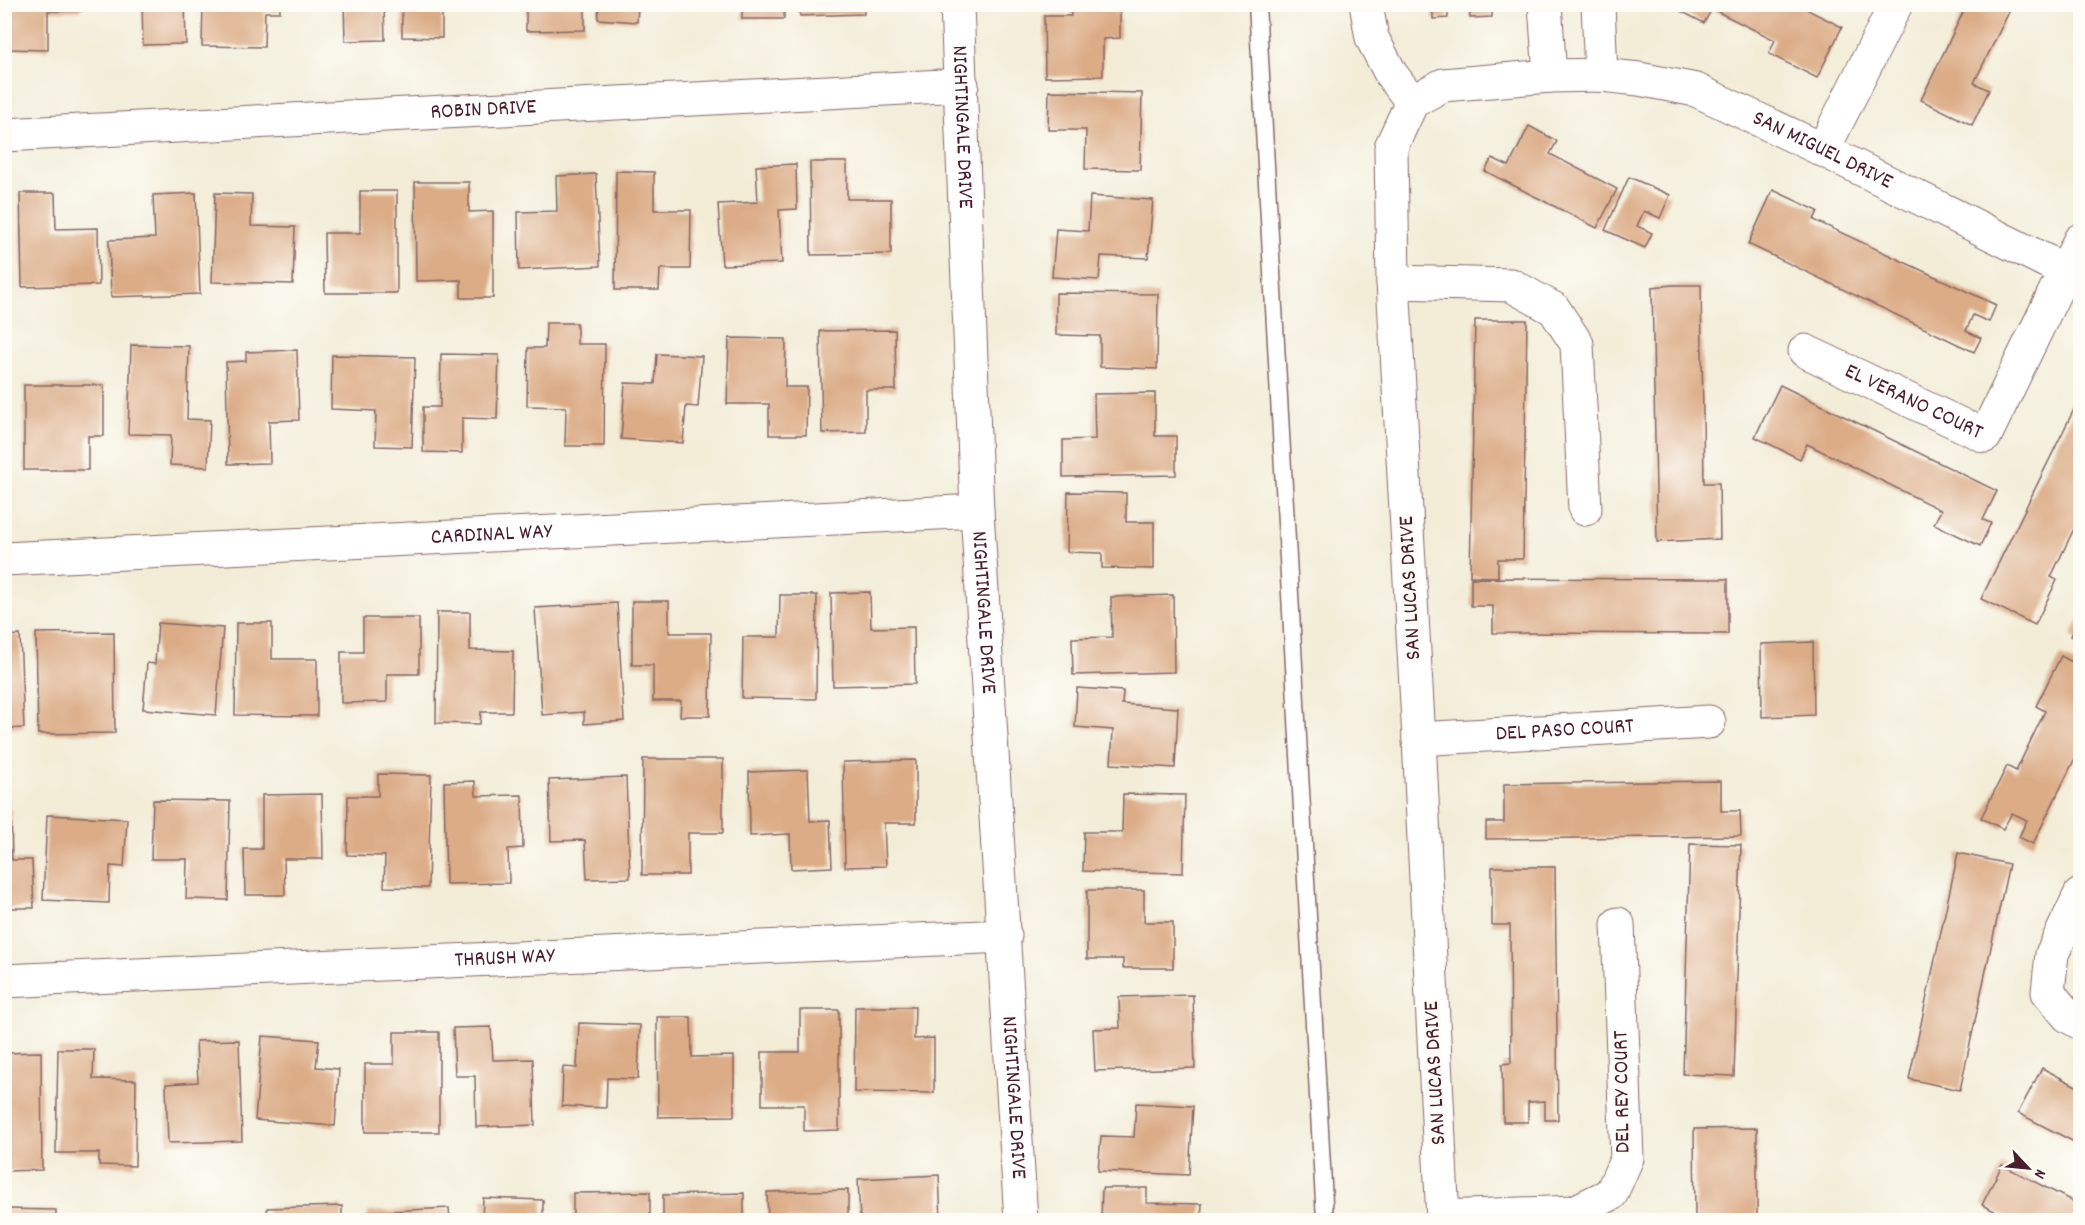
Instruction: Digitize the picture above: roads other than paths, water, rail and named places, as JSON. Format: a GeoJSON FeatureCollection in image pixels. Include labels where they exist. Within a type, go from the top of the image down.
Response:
{"type":"FeatureCollection","features":[{"type":"Feature","properties":{"kind":"street","name":"NIGHTINGALE DRIVE"},"geometry":{"type":"LineString","coordinates":[[957,4],[962,85],[977,511],[1021,1221]]}},
{"type":"Feature","properties":{"kind":"street"},"geometry":{"type":"LineString","coordinates":[[1366,4],[1372,38],[1391,74],[1412,102],[1443,85],[1550,76],[1545,4]]}},
{"type":"Feature","properties":{"kind":"street"},"geometry":{"type":"LineString","coordinates":[[1598,4],[1601,75]]}},
{"type":"Feature","properties":{"kind":"street"},"geometry":{"type":"LineString","coordinates":[[1823,150],[1896,4]]}},
{"type":"Feature","properties":{"kind":"street","name":"SAN MIGUEL DRIVE"},"geometry":{"type":"LineString","coordinates":[[1550,76],[1601,75],[1648,80],[1696,90],[2073,274]]}},
{"type":"Feature","properties":{"kind":"street","name":"ROBIN DRIVE"},"geometry":{"type":"LineString","coordinates":[[4,135],[962,85]]}},
{"type":"Feature","properties":{"kind":"street","name":"SAN LUCAS DRIVE"},"geometry":{"type":"LineString","coordinates":[[1412,102],[1391,147],[1394,282],[1443,1219]]}},
{"type":"Feature","properties":{"kind":"street"},"geometry":{"type":"LineString","coordinates":[[2073,274],[2080,240]]}},
{"type":"Feature","properties":{"kind":"street","name":"EL VERANO COURT"},"geometry":{"type":"LineString","coordinates":[[1805,351],[1985,436],[2073,274]]}},
{"type":"Feature","properties":{"kind":"street"},"geometry":{"type":"LineString","coordinates":[[1394,282],[1511,285],[1554,309],[1577,344],[1585,509]]}},
{"type":"Feature","properties":{"kind":"street","name":"CARDINAL WAY"},"geometry":{"type":"LineString","coordinates":[[4,559],[977,511]]}},
{"type":"Feature","properties":{"kind":"street","name":"DEL PASO COURT"},"geometry":{"type":"LineString","coordinates":[[1419,739],[1709,722]]}},
{"type":"Feature","properties":{"kind":"street"},"geometry":{"type":"LineString","coordinates":[[2080,895],[2052,954],[2048,992],[2068,1016],[2080,1023]]}},
{"type":"Feature","properties":{"kind":"street","name":"DEL REY COURT"},"geometry":{"type":"LineString","coordinates":[[1443,1219],[1574,1212],[1611,1194],[1627,1158],[1618,924]]}},
{"type":"Feature","properties":{"kind":"street","name":"THRUSH WAY"},"geometry":{"type":"LineString","coordinates":[[4,981],[1005,936]]}},
{"type":"Feature","properties":{"kind":"lane"},"geometry":{"type":"LineString","coordinates":[[1257,4],[1324,1221]]}}]}
